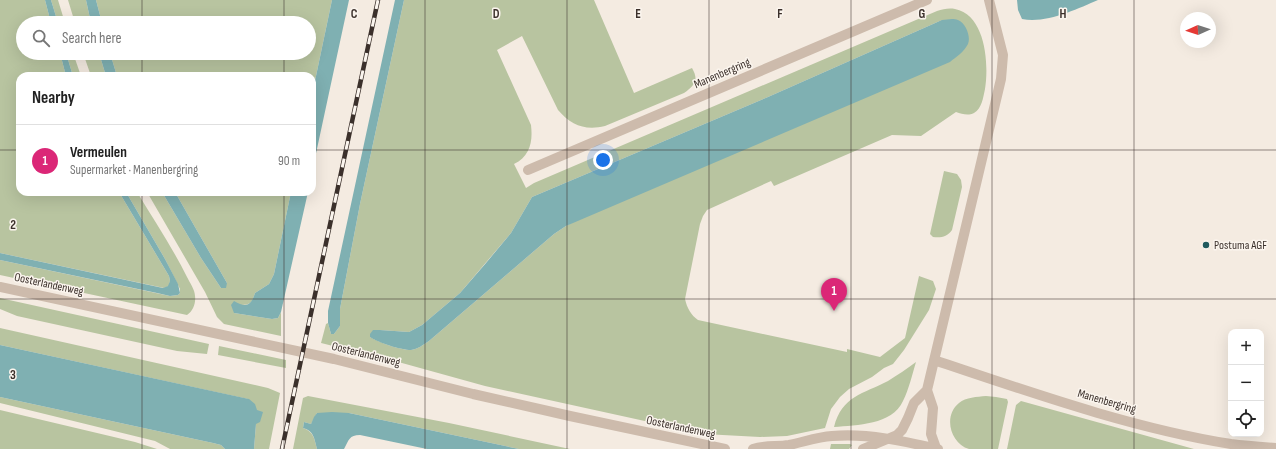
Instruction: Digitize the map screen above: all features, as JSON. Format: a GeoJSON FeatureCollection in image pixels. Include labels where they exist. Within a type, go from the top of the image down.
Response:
{"type":"FeatureCollection","features":[{"type":"Feature","properties":{"kind":"street","name":"Manenbergring"},"geometry":{"type":"LineString","coordinates":[[528,170],[927,0]]}},
{"type":"Feature","properties":{"kind":"street"},"geometry":{"type":"LineString","coordinates":[[937,449],[932,434],[933,408],[927,390],[1001,79],[1003,55],[989,0]]}},
{"type":"Feature","properties":{"kind":"street","name":"Oosterlandenweg"},"geometry":{"type":"LineString","coordinates":[[0,287],[334,359],[473,394],[725,449]]}},
{"type":"Feature","properties":{"kind":"street","name":"Manenbergring"},"geometry":{"type":"LineString","coordinates":[[934,360],[1118,418],[1193,437],[1232,444],[1276,448]]}},
{"type":"Feature","properties":{"kind":"street"},"geometry":{"type":"LineString","coordinates":[[863,449],[897,435],[902,430],[914,403],[927,390]]}},
{"type":"Feature","properties":{"kind":"street"},"geometry":{"type":"LineString","coordinates":[[753,449],[762,446],[788,445],[832,436],[864,435],[937,449]]}},
{"type":"Feature","properties":{"kind":"green space"},"geometry":{"type":"Polygon","coordinates":[[[0,0],[45,0],[49,16],[16,16],[16,60],[62,60],[65,72],[16,72],[16,196],[121,196],[169,276],[170,281],[169,286],[164,288],[0,253],[0,0]]]}},
{"type":"Feature","properties":{"kind":"green space"},"geometry":{"type":"Polygon","coordinates":[[[51,0],[58,0],[63,16],[56,16],[51,0]]]}},
{"type":"Feature","properties":{"kind":"green space"},"geometry":{"type":"Polygon","coordinates":[[[68,0],[86,0],[89,16],[73,16],[68,0]]]}},
{"type":"Feature","properties":{"kind":"green space"},"geometry":{"type":"Polygon","coordinates":[[[96,0],[332,0],[316,76],[316,72],[116,72],[112,60],[316,60],[316,16],[100,16],[96,0]]]}},
{"type":"Feature","properties":{"kind":"green space"},"geometry":{"type":"Polygon","coordinates":[[[404,0],[594,0],[634,93],[692,68],[695,76],[695,82],[684,93],[605,126],[591,128],[579,126],[573,123],[558,110],[522,36],[497,50],[531,125],[531,143],[527,153],[514,164],[526,188],[534,183],[937,11],[955,9],[965,13],[973,21],[983,42],[986,67],[985,89],[980,106],[974,113],[967,115],[956,112],[921,136],[892,135],[774,186],[771,181],[707,210],[703,216],[700,224],[685,299],[693,316],[698,320],[847,352],[847,349],[880,357],[905,338],[919,276],[933,281],[936,289],[929,310],[904,350],[893,364],[849,389],[840,397],[831,409],[825,428],[787,436],[760,437],[704,434],[485,386],[321,343],[326,324],[328,323],[331,334],[334,334],[340,326],[340,309],[360,204],[404,0]],[[942,20],[768,97],[532,197],[511,233],[460,293],[422,325],[409,332],[380,330],[370,337],[384,344],[401,349],[411,350],[420,347],[429,341],[554,234],[566,226],[942,20]]]}},
{"type":"Feature","properties":{"kind":"green space"},"geometry":{"type":"Polygon","coordinates":[[[68,60],[75,60],[80,72],[72,72],[68,60]]]}},
{"type":"Feature","properties":{"kind":"green space"},"geometry":{"type":"Polygon","coordinates":[[[85,60],[101,60],[105,72],[90,72],[85,60]]]}},
{"type":"Feature","properties":{"kind":"green space"},"geometry":{"type":"Polygon","coordinates":[[[944,171],[957,174],[961,180],[962,187],[952,230],[944,236],[933,237],[930,234],[944,171]]]}},
{"type":"Feature","properties":{"kind":"green space"},"geometry":{"type":"Polygon","coordinates":[[[128,196],[139,196],[169,244],[192,286],[195,294],[194,307],[187,315],[0,275],[0,260],[170,296],[178,295],[180,293],[180,289],[165,259],[128,196]]]}},
{"type":"Feature","properties":{"kind":"green space"},"geometry":{"type":"Polygon","coordinates":[[[149,196],[164,196],[201,258],[221,288],[227,283],[177,196],[290,196],[274,274],[269,284],[255,293],[251,302],[241,305],[234,313],[272,319],[278,318],[281,312],[281,336],[224,324],[217,317],[205,292],[149,196]]]}},
{"type":"Feature","properties":{"kind":"green space"},"geometry":{"type":"Polygon","coordinates":[[[0,298],[209,344],[207,354],[177,351],[17,316],[0,309],[0,298]]]}},
{"type":"Feature","properties":{"kind":"green space"},"geometry":{"type":"Polygon","coordinates":[[[0,328],[268,388],[280,393],[269,449],[254,449],[257,411],[248,399],[0,345],[0,328]]]}},
{"type":"Feature","properties":{"kind":"green space"},"geometry":{"type":"Polygon","coordinates":[[[219,346],[286,360],[286,368],[218,355],[219,346]]]}},
{"type":"Feature","properties":{"kind":"green space"},"geometry":{"type":"Polygon","coordinates":[[[916,362],[909,387],[903,401],[898,409],[891,415],[873,422],[834,427],[842,409],[848,402],[862,393],[888,381],[916,362]]]}},
{"type":"Feature","properties":{"kind":"green space"},"geometry":{"type":"Polygon","coordinates":[[[308,396],[449,423],[570,449],[519,449],[349,413],[317,413],[311,424],[304,422],[303,428],[311,434],[317,449],[293,449],[303,398],[308,396]]]}},
{"type":"Feature","properties":{"kind":"green space"},"geometry":{"type":"Polygon","coordinates":[[[986,396],[1007,399],[1008,402],[998,449],[969,449],[962,446],[953,435],[950,422],[951,415],[954,408],[962,401],[986,396]]]}},
{"type":"Feature","properties":{"kind":"green space"},"geometry":{"type":"Polygon","coordinates":[[[0,397],[213,443],[221,445],[225,449],[170,449],[155,441],[0,403],[0,397]]]}},
{"type":"Feature","properties":{"kind":"green space"},"geometry":{"type":"Polygon","coordinates":[[[1021,401],[1194,449],[1007,449],[1016,405],[1021,401]]]}},
{"type":"Feature","properties":{"kind":"green space"},"geometry":{"type":"Polygon","coordinates":[[[0,410],[135,442],[157,449],[0,449],[0,410]]]}},
{"type":"Feature","properties":{"kind":"green space"},"geometry":{"type":"Polygon","coordinates":[[[831,444],[852,445],[849,449],[830,449],[831,444]]]}},
{"type":"Feature","properties":{"kind":"water"},"geometry":{"type":"Polygon","coordinates":[[[45,0],[51,0],[56,16],[49,16],[45,0]]]}},
{"type":"Feature","properties":{"kind":"water"},"geometry":{"type":"Polygon","coordinates":[[[86,0],[96,0],[100,16],[89,16],[86,0]]]}},
{"type":"Feature","properties":{"kind":"water"},"geometry":{"type":"Polygon","coordinates":[[[332,0],[349,0],[316,153],[316,76],[332,0]]]}},
{"type":"Feature","properties":{"kind":"water"},"geometry":{"type":"Polygon","coordinates":[[[395,0],[404,0],[360,204],[340,309],[340,326],[334,334],[331,334],[328,323],[328,311],[395,0]]]}},
{"type":"Feature","properties":{"kind":"water"},"geometry":{"type":"Polygon","coordinates":[[[1017,0],[1098,0],[1051,18],[1031,20],[1022,19],[1018,10],[1017,0]]]}},
{"type":"Feature","properties":{"kind":"water"},"geometry":{"type":"Polygon","coordinates":[[[956,19],[963,24],[967,30],[969,41],[960,54],[950,62],[566,226],[554,234],[429,341],[418,348],[411,350],[402,349],[384,344],[370,337],[373,330],[409,332],[422,325],[460,293],[511,233],[532,197],[768,97],[942,20],[956,19]]]}},
{"type":"Feature","properties":{"kind":"water"},"geometry":{"type":"Polygon","coordinates":[[[62,60],[68,60],[72,72],[65,72],[62,60]]]}},
{"type":"Feature","properties":{"kind":"water"},"geometry":{"type":"Polygon","coordinates":[[[101,60],[112,60],[116,72],[105,72],[101,60]]]}},
{"type":"Feature","properties":{"kind":"water"},"geometry":{"type":"Polygon","coordinates":[[[121,196],[128,196],[178,284],[180,293],[178,295],[170,296],[0,260],[0,253],[163,288],[168,286],[170,281],[169,276],[121,196]]]}},
{"type":"Feature","properties":{"kind":"water"},"geometry":{"type":"Polygon","coordinates":[[[164,196],[177,196],[227,283],[226,288],[221,288],[201,258],[164,196]]]}},
{"type":"Feature","properties":{"kind":"water"},"geometry":{"type":"Polygon","coordinates":[[[290,196],[307,196],[281,312],[278,318],[272,319],[234,313],[231,305],[234,301],[242,305],[250,303],[255,293],[269,284],[274,274],[290,196]]]}},
{"type":"Feature","properties":{"kind":"water"},"geometry":{"type":"Polygon","coordinates":[[[0,345],[249,399],[255,404],[257,410],[263,412],[260,422],[256,424],[254,449],[225,449],[221,445],[213,443],[0,397],[0,345]]]}},
{"type":"Feature","properties":{"kind":"water"},"geometry":{"type":"Polygon","coordinates":[[[317,413],[349,413],[519,449],[427,449],[356,435],[351,437],[344,449],[317,449],[311,433],[307,429],[303,428],[304,422],[311,424],[317,413]]]}},
{"type":"Feature","properties":{"kind":"railway"},"geometry":{"type":"LineString","coordinates":[[282,449],[378,0]]}},
{"type":"Feature","properties":{"kind":"place","name":"Postuma AGF"},"geometry":{"type":"Point","coordinates":[1206,245]}},
{"type":"Feature","properties":{"kind":"place","name":"Vermeulen"},"geometry":{"type":"Point","coordinates":[834,311]}}]}
